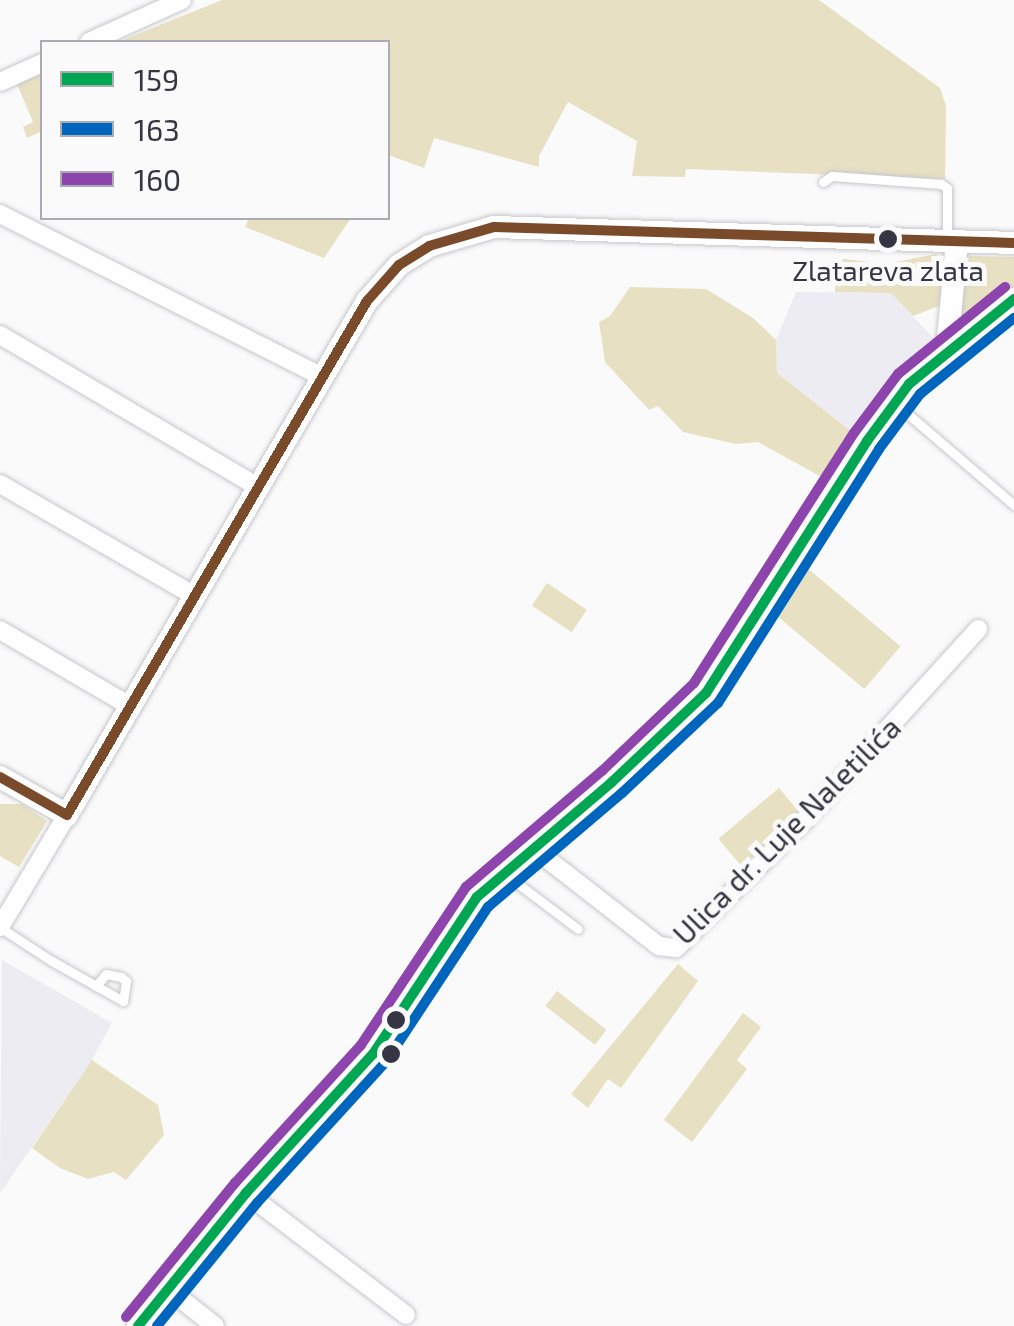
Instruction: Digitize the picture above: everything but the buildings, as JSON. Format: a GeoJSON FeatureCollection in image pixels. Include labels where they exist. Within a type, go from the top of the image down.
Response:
{"type":"FeatureCollection","features":[{"type":"Feature","properties":{"kind":"street"},"geometry":{"type":"LineString","coordinates":[[92,40],[182,0]]}},
{"type":"Feature","properties":{"kind":"street"},"geometry":{"type":"LineString","coordinates":[[0,82],[40,64]]}},
{"type":"Feature","properties":{"kind":"street"},"geometry":{"type":"LineString","coordinates":[[0,214],[323,377]]}},
{"type":"Feature","properties":{"kind":"street"},"geometry":{"type":"LineString","coordinates":[[0,927],[379,284],[413,255],[473,230],[514,227],[1014,243]]}},
{"type":"Feature","properties":{"kind":"street"},"geometry":{"type":"LineString","coordinates":[[947,349],[952,242]]}},
{"type":"Feature","properties":{"kind":"street"},"geometry":{"type":"LineString","coordinates":[[138,1326],[246,1193],[373,1054],[466,912],[503,872],[706,693],[894,402],[947,349],[1014,299]]}},
{"type":"Feature","properties":{"kind":"street"},"geometry":{"type":"LineString","coordinates":[[0,335],[258,487]]}},
{"type":"Feature","properties":{"kind":"street"},"geometry":{"type":"LineString","coordinates":[[0,484],[195,596]]}},
{"type":"Feature","properties":{"kind":"street","name":"Ulica dr. Luje Naletilića"},"geometry":{"type":"LineString","coordinates":[[533,848],[659,946],[676,948],[804,820],[978,628]]}},
{"type":"Feature","properties":{"kind":"street"},"geometry":{"type":"LineString","coordinates":[[0,630],[130,706]]}},
{"type":"Feature","properties":{"kind":"street"},"geometry":{"type":"LineString","coordinates":[[0,777],[67,815]]}},
{"type":"Feature","properties":{"kind":"street"},"geometry":{"type":"LineString","coordinates":[[246,1193],[406,1316]]}},
{"type":"Feature","properties":{"kind":"street"},"geometry":{"type":"LineString","coordinates":[[168,1288],[215,1326]]}},
{"type":"Feature","properties":{"kind":"lane"},"geometry":{"type":"LineString","coordinates":[[822,182],[832,176],[941,184],[947,188],[952,242]]}},
{"type":"Feature","properties":{"kind":"lane"},"geometry":{"type":"LineString","coordinates":[[894,402],[1014,505]]}},
{"type":"Feature","properties":{"kind":"lane"},"geometry":{"type":"LineString","coordinates":[[503,872],[578,929]]}},
{"type":"Feature","properties":{"kind":"lane"},"geometry":{"type":"LineString","coordinates":[[0,927],[96,986]]}},
{"type":"Feature","properties":{"kind":"shaded area"},"geometry":{"type":"Polygon","coordinates":[[[222,0],[819,0],[940,88],[946,106],[945,179],[686,169],[685,177],[632,176],[637,141],[568,102],[539,156],[539,167],[434,138],[424,168],[390,156],[390,40],[123,40],[222,0]]]}},
{"type":"Feature","properties":{"kind":"shaded area"},"geometry":{"type":"Polygon","coordinates":[[[40,75],[40,132],[27,138],[23,127],[33,122],[17,84],[40,75]]]}},
{"type":"Feature","properties":{"kind":"shaded area"},"geometry":{"type":"Polygon","coordinates":[[[248,220],[350,220],[324,258],[245,227],[248,220]]]}},
{"type":"Feature","properties":{"kind":"shaded area"},"geometry":{"type":"Polygon","coordinates":[[[935,254],[946,260],[941,305],[913,316],[891,293],[835,292],[836,258],[886,264],[935,254]]]}},
{"type":"Feature","properties":{"kind":"shaded area"},"geometry":{"type":"Polygon","coordinates":[[[969,256],[1014,257],[1014,286],[963,320],[959,316],[969,256]]]}},
{"type":"Feature","properties":{"kind":"shaded area"},"geometry":{"type":"Polygon","coordinates":[[[630,287],[706,289],[753,318],[776,340],[777,373],[857,436],[827,480],[758,442],[736,444],[683,432],[658,406],[649,410],[605,362],[599,322],[610,316],[630,287]]]}},
{"type":"Feature","properties":{"kind":"shaded area"},"geometry":{"type":"Polygon","coordinates":[[[796,292],[891,293],[937,342],[866,408],[852,432],[777,373],[776,340],[796,292]]]}},
{"type":"Feature","properties":{"kind":"shaded area"},"geometry":{"type":"Polygon","coordinates":[[[800,562],[900,646],[864,689],[764,605],[800,562]]]}},
{"type":"Feature","properties":{"kind":"shaded area"},"geometry":{"type":"Polygon","coordinates":[[[547,583],[587,610],[572,632],[532,605],[547,583]]]}},
{"type":"Feature","properties":{"kind":"shaded area"},"geometry":{"type":"Polygon","coordinates":[[[779,788],[801,815],[741,866],[718,839],[779,788]]]}},
{"type":"Feature","properties":{"kind":"shaded area"},"geometry":{"type":"Polygon","coordinates":[[[0,804],[22,804],[47,821],[19,867],[0,856],[0,804]]]}},
{"type":"Feature","properties":{"kind":"shaded area"},"geometry":{"type":"Polygon","coordinates":[[[2,960],[112,1023],[92,1060],[0,1193],[2,960]]]}},
{"type":"Feature","properties":{"kind":"shaded area"},"geometry":{"type":"Polygon","coordinates":[[[678,964],[698,981],[621,1088],[608,1079],[588,1108],[571,1094],[678,964]]]}},
{"type":"Feature","properties":{"kind":"shaded area"},"geometry":{"type":"Polygon","coordinates":[[[557,991],[607,1030],[595,1045],[545,1006],[557,991]]]}},
{"type":"Feature","properties":{"kind":"shaded area"},"geometry":{"type":"Polygon","coordinates":[[[743,1013],[761,1027],[737,1060],[747,1069],[692,1142],[664,1120],[743,1013]]]}},
{"type":"Feature","properties":{"kind":"shaded area"},"geometry":{"type":"Polygon","coordinates":[[[92,1060],[158,1105],[164,1135],[126,1180],[114,1172],[88,1179],[60,1168],[32,1148],[92,1060]]]}},
{"type":"Feature","properties":{"kind":"transit line"},"geometry":{"type":"LineString","coordinates":[[0,777],[67,815],[367,301],[399,265],[429,246],[494,227],[1014,243]]}},
{"type":"Feature","properties":{"kind":"transit line","name":"160"},"geometry":{"type":"LineString","coordinates":[[126,1317],[235,1183],[361,1045],[466,887],[602,771],[694,683],[854,433],[898,374],[1005,287]]}},
{"type":"Feature","properties":{"kind":"transit line","name":"159"},"geometry":{"type":"LineString","coordinates":[[138,1326],[246,1193],[373,1054],[477,897],[612,782],[706,693],[867,441],[909,384],[1014,299]]}},
{"type":"Feature","properties":{"kind":"transit line","name":"163"},"geometry":{"type":"LineString","coordinates":[[157,1326],[257,1203],[385,1063],[488,907],[622,793],[718,703],[879,449],[920,394],[1014,318]]}},
{"type":"Feature","properties":{"kind":"place","name":"Zlatareva zlata"},"geometry":{"type":"Point","coordinates":[888,239]}}]}
